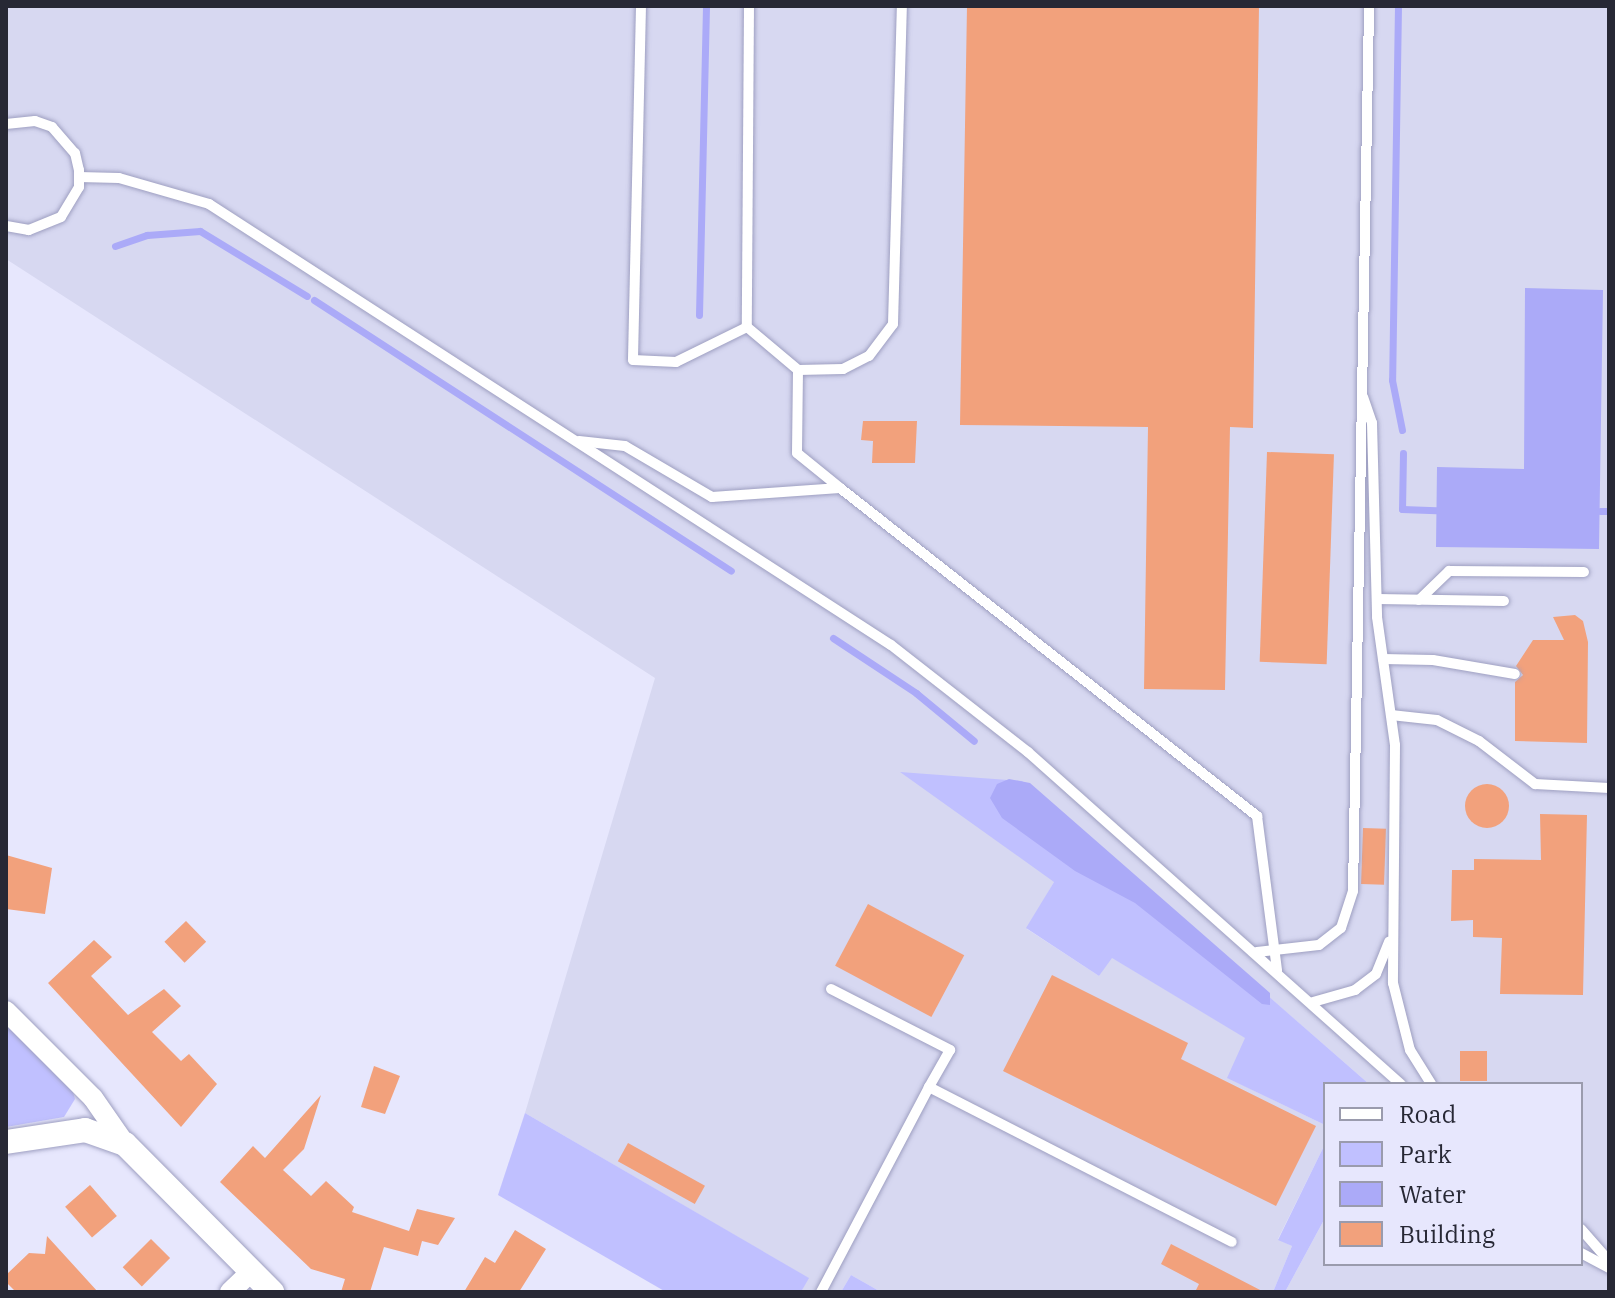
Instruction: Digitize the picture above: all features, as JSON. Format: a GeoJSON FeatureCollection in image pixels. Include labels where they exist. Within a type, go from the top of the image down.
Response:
{"type":"FeatureCollection","features":[{"type":"Feature","properties":{"kind":"street"},"geometry":{"type":"LineString","coordinates":[[6,1011],[93,1098],[125,1144],[272,1292]]}},
{"type":"Feature","properties":{"kind":"street"},"geometry":{"type":"LineString","coordinates":[[6,1142],[85,1130],[125,1144]]}},
{"type":"Feature","properties":{"kind":"street"},"geometry":{"type":"LineString","coordinates":[[230,1292],[251,1272]]}},
{"type":"Feature","properties":{"kind":"lane"},"geometry":{"type":"LineString","coordinates":[[641,6],[633,360],[676,362],[747,327]]}},
{"type":"Feature","properties":{"kind":"lane"},"geometry":{"type":"LineString","coordinates":[[747,327],[749,6]]}},
{"type":"Feature","properties":{"kind":"lane"},"geometry":{"type":"LineString","coordinates":[[747,327],[798,370],[843,369],[869,356],[893,324],[902,6]]}},
{"type":"Feature","properties":{"kind":"lane"},"geometry":{"type":"LineString","coordinates":[[1257,952],[1319,945],[1341,928],[1353,891],[1369,6]]}},
{"type":"Feature","properties":{"kind":"lane"},"geometry":{"type":"LineString","coordinates":[[6,124],[35,121],[52,127],[75,153],[79,177],[72,204],[61,217],[29,230],[6,226]]}},
{"type":"Feature","properties":{"kind":"lane"},"geometry":{"type":"LineString","coordinates":[[79,177],[119,178],[209,204],[944,684],[1257,952],[1399,1082]]}},
{"type":"Feature","properties":{"kind":"lane"},"geometry":{"type":"LineString","coordinates":[[798,370],[797,453],[1257,816],[1277,971]]}},
{"type":"Feature","properties":{"kind":"lane"},"geometry":{"type":"LineString","coordinates":[[1360,388],[1372,423],[1377,599],[1395,745],[1392,930],[1399,1016],[1410,1050],[1430,1082]]}},
{"type":"Feature","properties":{"kind":"lane"},"geometry":{"type":"LineString","coordinates":[[573,440],[625,446],[712,497],[840,488]]}},
{"type":"Feature","properties":{"kind":"lane"},"geometry":{"type":"LineString","coordinates":[[1419,600],[1449,571],[1584,572]]}},
{"type":"Feature","properties":{"kind":"lane"},"geometry":{"type":"LineString","coordinates":[[1377,599],[1504,601]]}},
{"type":"Feature","properties":{"kind":"lane"},"geometry":{"type":"LineString","coordinates":[[1383,659],[1433,660],[1515,674]]}},
{"type":"Feature","properties":{"kind":"lane"},"geometry":{"type":"LineString","coordinates":[[1391,715],[1437,720],[1479,741],[1513,772],[1535,784],[1609,788]]}},
{"type":"Feature","properties":{"kind":"lane"},"geometry":{"type":"LineString","coordinates":[[1313,1002],[1355,990],[1376,974],[1392,930]]}},
{"type":"Feature","properties":{"kind":"lane"},"geometry":{"type":"LineString","coordinates":[[821,1292],[950,1050],[831,989]]}},
{"type":"Feature","properties":{"kind":"lane"},"geometry":{"type":"LineString","coordinates":[[929,1087],[1232,1242]]}},
{"type":"Feature","properties":{"kind":"lane"},"geometry":{"type":"LineString","coordinates":[[1583,1231],[1609,1261]]}},
{"type":"Feature","properties":{"kind":"lane"},"geometry":{"type":"LineString","coordinates":[[1583,1254],[1609,1268]]}},
{"type":"Feature","properties":{"kind":"shaded area"},"geometry":{"type":"Polygon","coordinates":[[[6,6],[1609,6],[1609,1292],[1285,1292],[1323,1222],[1323,1266],[1583,1266],[1583,1082],[1367,1082],[1021,781],[1054,882],[1027,929],[1099,976],[1111,957],[1246,1038],[1228,1078],[1323,1124],[1323,1148],[1278,1239],[1292,1246],[1273,1292],[881,1292],[851,1275],[841,1292],[801,1292],[808,1278],[525,1113],[655,678],[6,259],[6,6]]]}},
{"type":"Feature","properties":{"kind":"green space"},"geometry":{"type":"Polygon","coordinates":[[[900,772],[1022,781],[1367,1082],[1323,1082],[1323,1124],[1227,1078],[1245,1038],[1112,958],[1099,976],[1026,928],[1054,882],[900,772]]]}},
{"type":"Feature","properties":{"kind":"green space"},"geometry":{"type":"Polygon","coordinates":[[[6,1022],[72,1089],[75,1099],[64,1117],[6,1127],[6,1022]]]}},
{"type":"Feature","properties":{"kind":"green space"},"geometry":{"type":"Polygon","coordinates":[[[525,1113],[809,1278],[801,1292],[666,1292],[498,1195],[525,1113]]]}},
{"type":"Feature","properties":{"kind":"green space"},"geometry":{"type":"Polygon","coordinates":[[[1323,1148],[1323,1222],[1285,1292],[1273,1292],[1292,1246],[1278,1240],[1323,1148]]]}},
{"type":"Feature","properties":{"kind":"green space"},"geometry":{"type":"Polygon","coordinates":[[[851,1275],[881,1292],[841,1292],[851,1275]]]}},
{"type":"Feature","properties":{"kind":"water"},"geometry":{"type":"Polygon","coordinates":[[[1525,288],[1603,290],[1599,549],[1436,547],[1437,467],[1524,469],[1525,288]]]}},
{"type":"Feature","properties":{"kind":"water"},"geometry":{"type":"Polygon","coordinates":[[[1009,779],[1030,783],[1270,993],[1270,1005],[1262,1004],[1135,903],[1075,871],[1002,818],[990,798],[997,784],[1009,779]]]}},
{"type":"Feature","properties":{"kind":"building"},"geometry":{"type":"Polygon","coordinates":[[[967,6],[1259,6],[1253,428],[1230,427],[1225,690],[1144,689],[1148,427],[960,425],[967,6]]]}},
{"type":"Feature","properties":{"kind":"building"},"geometry":{"type":"Polygon","coordinates":[[[863,421],[917,421],[915,463],[872,463],[873,441],[861,440],[863,421]]]}},
{"type":"Feature","properties":{"kind":"building"},"geometry":{"type":"Polygon","coordinates":[[[1267,452],[1334,454],[1327,664],[1260,662],[1267,452]]]}},
{"type":"Feature","properties":{"kind":"building"},"geometry":{"type":"Polygon","coordinates":[[[1575,615],[1583,621],[1588,642],[1587,743],[1515,741],[1515,682],[1523,675],[1516,666],[1533,640],[1564,640],[1553,617],[1575,615]]]}},
{"type":"Feature","properties":{"kind":"building"},"geometry":{"type":"Polygon","coordinates":[[[1487,784],[1502,791],[1509,806],[1502,821],[1487,828],[1472,821],[1465,806],[1472,791],[1487,784]]]}},
{"type":"Feature","properties":{"kind":"building"},"geometry":{"type":"Polygon","coordinates":[[[1540,814],[1587,815],[1583,995],[1500,994],[1502,938],[1473,937],[1473,920],[1451,921],[1452,870],[1474,870],[1474,859],[1541,860],[1540,814]]]}},
{"type":"Feature","properties":{"kind":"building"},"geometry":{"type":"Polygon","coordinates":[[[1363,828],[1386,829],[1384,885],[1361,884],[1363,828]]]}},
{"type":"Feature","properties":{"kind":"building"},"geometry":{"type":"Polygon","coordinates":[[[6,855],[52,868],[45,914],[6,909],[6,855]]]}},
{"type":"Feature","properties":{"kind":"building"},"geometry":{"type":"Polygon","coordinates":[[[868,904],[964,955],[931,1017],[835,966],[868,904]]]}},
{"type":"Feature","properties":{"kind":"building"},"geometry":{"type":"Polygon","coordinates":[[[186,921],[206,942],[185,963],[164,942],[186,921]]]}},
{"type":"Feature","properties":{"kind":"building"},"geometry":{"type":"Polygon","coordinates":[[[94,940],[112,957],[91,976],[128,1015],[164,989],[181,1006],[152,1032],[181,1061],[189,1054],[217,1084],[181,1127],[48,983],[94,940]]]}},
{"type":"Feature","properties":{"kind":"building"},"geometry":{"type":"Polygon","coordinates":[[[1052,975],[1188,1043],[1181,1059],[1316,1126],[1276,1206],[1003,1071],[1052,975]]]}},
{"type":"Feature","properties":{"kind":"building"},"geometry":{"type":"Polygon","coordinates":[[[1460,1051],[1487,1051],[1487,1081],[1460,1081],[1460,1051]]]}},
{"type":"Feature","properties":{"kind":"building"},"geometry":{"type":"Polygon","coordinates":[[[374,1066],[400,1076],[385,1114],[361,1107],[374,1066]]]}},
{"type":"Feature","properties":{"kind":"building"},"geometry":{"type":"Polygon","coordinates":[[[321,1095],[304,1149],[283,1170],[311,1196],[326,1181],[354,1207],[352,1212],[409,1231],[417,1209],[455,1218],[438,1245],[422,1241],[418,1256],[384,1247],[370,1292],[341,1292],[345,1279],[311,1269],[220,1182],[253,1146],[265,1158],[321,1095]]]}},
{"type":"Feature","properties":{"kind":"building"},"geometry":{"type":"Polygon","coordinates":[[[628,1143],[705,1186],[695,1204],[618,1161],[628,1143]]]}},
{"type":"Feature","properties":{"kind":"building"},"geometry":{"type":"Polygon","coordinates":[[[90,1185],[117,1216],[92,1238],[65,1207],[90,1185]]]}},
{"type":"Feature","properties":{"kind":"building"},"geometry":{"type":"Polygon","coordinates":[[[515,1230],[546,1249],[519,1292],[464,1292],[485,1257],[495,1263],[515,1230]]]}},
{"type":"Feature","properties":{"kind":"building"},"geometry":{"type":"Polygon","coordinates":[[[47,1236],[98,1292],[16,1292],[6,1282],[6,1275],[29,1253],[45,1254],[47,1236]]]}},
{"type":"Feature","properties":{"kind":"building"},"geometry":{"type":"Polygon","coordinates":[[[151,1239],[170,1258],[142,1286],[123,1267],[151,1239]]]}},
{"type":"Feature","properties":{"kind":"building"},"geometry":{"type":"Polygon","coordinates":[[[1171,1244],[1264,1292],[1195,1292],[1199,1284],[1161,1264],[1171,1244]]]}},
{"type":"Feature","properties":{"kind":"waterway"},"geometry":{"type":"LineString","coordinates":[[699,315],[706,6]]}},
{"type":"Feature","properties":{"kind":"waterway"},"geometry":{"type":"LineString","coordinates":[[1398,6],[1392,380],[1402,430]]}},
{"type":"Feature","properties":{"kind":"waterway"},"geometry":{"type":"LineString","coordinates":[[115,246],[147,235],[200,231],[307,296]]}},
{"type":"Feature","properties":{"kind":"waterway"},"geometry":{"type":"LineString","coordinates":[[314,300],[731,571]]}},
{"type":"Feature","properties":{"kind":"waterway"},"geometry":{"type":"LineString","coordinates":[[1403,453],[1402,509],[1436,510]]}},
{"type":"Feature","properties":{"kind":"waterway"},"geometry":{"type":"LineString","coordinates":[[1600,511],[1609,511]]}},
{"type":"Feature","properties":{"kind":"waterway"},"geometry":{"type":"LineString","coordinates":[[833,638],[916,693],[974,741]]}}]}
